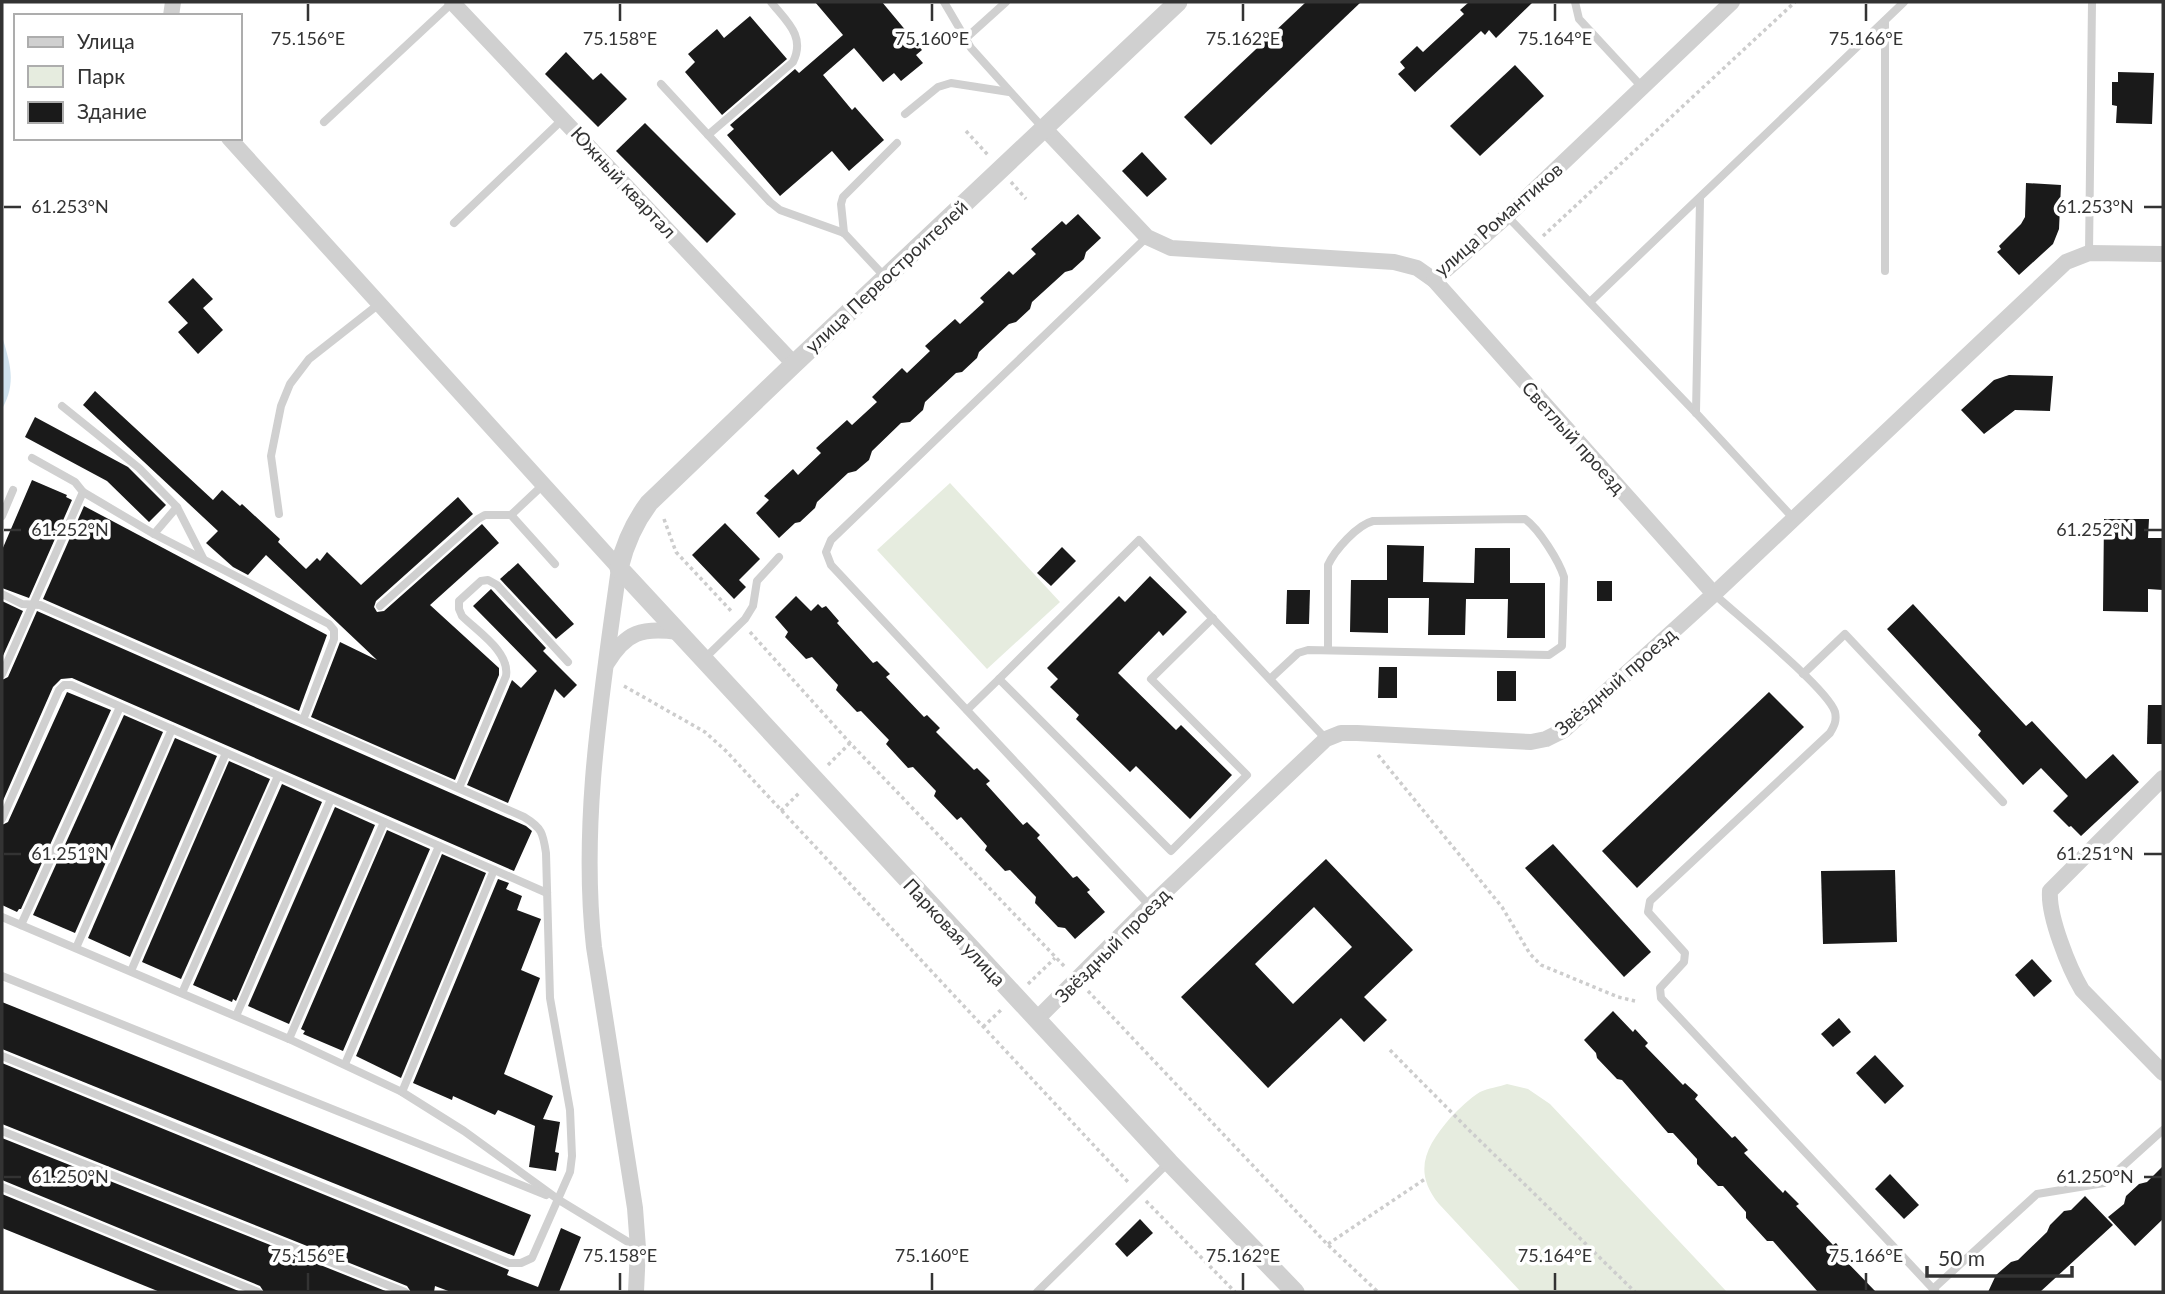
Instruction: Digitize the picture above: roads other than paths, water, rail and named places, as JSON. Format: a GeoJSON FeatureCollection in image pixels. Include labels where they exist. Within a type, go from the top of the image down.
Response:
{"type":"FeatureCollection","features":[{"type":"Feature","properties":{"kind":"street","name":"Южный квартал"},"geometry":{"type":"LineString","coordinates":[[452,2],[794,364]]}},
{"type":"Feature","properties":{"kind":"street","name":"улица Первостроителей"},"geometry":{"type":"LineString","coordinates":[[619,568],[629,535],[649,503],[1178,2]]}},
{"type":"Feature","properties":{"kind":"street","name":"улица Романтиков"},"geometry":{"type":"LineString","coordinates":[[1044,128],[1147,237],[1171,248],[1394,262],[1416,268],[1434,281],[1507,216],[1732,2]]}},
{"type":"Feature","properties":{"kind":"street"},"geometry":{"type":"LineString","coordinates":[[231,140],[619,568],[605,667],[589,848],[589,907],[630,1166],[638,1248],[636,1292]]}},
{"type":"Feature","properties":{"kind":"street","name":"Звёздный проезд"},"geometry":{"type":"LineString","coordinates":[[1036,1020],[1150,906],[1326,739],[1341,733],[1357,733],[1531,742],[1546,739],[1564,730],[1714,594],[2066,262],[2089,253],[2163,254]]}},
{"type":"Feature","properties":{"kind":"street","name":"Светлый проезд"},"geometry":{"type":"LineString","coordinates":[[1434,281],[1714,594]]}},
{"type":"Feature","properties":{"kind":"street","name":"Парковая улица"},"geometry":{"type":"LineString","coordinates":[[619,568],[1169,1163],[1295,1292]]}},
{"type":"Feature","properties":{"kind":"street"},"geometry":{"type":"LineString","coordinates":[[605,667],[615,649],[628,637],[644,630],[678,632]]}},
{"type":"Feature","properties":{"kind":"street"},"geometry":{"type":"LineString","coordinates":[[2163,778],[2050,891],[2049,906],[2075,978],[2082,990],[2163,1073]]}},
{"type":"Feature","properties":{"kind":"lane"},"geometry":{"type":"LineString","coordinates":[[324,122],[452,2]]}},
{"type":"Feature","properties":{"kind":"lane"},"geometry":{"type":"LineString","coordinates":[[708,135],[793,62],[797,54],[799,43],[796,32],[771,2]]}},
{"type":"Feature","properties":{"kind":"lane"},"geometry":{"type":"LineString","coordinates":[[944,2],[965,39],[1009,92],[1044,128]]}},
{"type":"Feature","properties":{"kind":"lane"},"geometry":{"type":"LineString","coordinates":[[965,39],[1006,2]]}},
{"type":"Feature","properties":{"kind":"lane"},"geometry":{"type":"LineString","coordinates":[[1575,2],[1579,19],[1642,87]]}},
{"type":"Feature","properties":{"kind":"lane"},"geometry":{"type":"LineString","coordinates":[[1590,302],[1904,2]]}},
{"type":"Feature","properties":{"kind":"lane"},"geometry":{"type":"LineString","coordinates":[[2089,253],[2092,2]]}},
{"type":"Feature","properties":{"kind":"lane"},"geometry":{"type":"LineString","coordinates":[[1885,21],[1885,271]]}},
{"type":"Feature","properties":{"kind":"lane"},"geometry":{"type":"LineString","coordinates":[[905,114],[938,87],[951,83],[1009,92]]}},
{"type":"Feature","properties":{"kind":"lane"},"geometry":{"type":"LineString","coordinates":[[661,84],[770,202],[780,210],[844,233],[885,278]]}},
{"type":"Feature","properties":{"kind":"lane"},"geometry":{"type":"LineString","coordinates":[[454,223],[564,118]]}},
{"type":"Feature","properties":{"kind":"lane"},"geometry":{"type":"LineString","coordinates":[[844,233],[841,204],[843,197],[897,143]]}},
{"type":"Feature","properties":{"kind":"lane"},"geometry":{"type":"LineString","coordinates":[[1696,413],[1700,199]]}},
{"type":"Feature","properties":{"kind":"lane"},"geometry":{"type":"LineString","coordinates":[[1507,216],[1794,519]]}},
{"type":"Feature","properties":{"kind":"lane"},"geometry":{"type":"LineString","coordinates":[[1147,237],[831,540],[826,552],[831,565],[1150,906]]}},
{"type":"Feature","properties":{"kind":"lane"},"geometry":{"type":"LineString","coordinates":[[279,514],[271,456],[281,406],[290,384],[309,359],[379,304]]}},
{"type":"Feature","properties":{"kind":"lane"},"geometry":{"type":"LineString","coordinates":[[62,406],[139,468],[177,507],[204,559]]}},
{"type":"Feature","properties":{"kind":"lane"},"geometry":{"type":"LineString","coordinates":[[32,458],[75,482],[83,492],[154,534],[329,624],[334,630],[334,639],[303,720]]}},
{"type":"Feature","properties":{"kind":"lane"},"geometry":{"type":"LineString","coordinates":[[380,607],[478,519],[485,515],[511,515],[544,484]]}},
{"type":"Feature","properties":{"kind":"lane"},"geometry":{"type":"LineString","coordinates":[[2,516],[13,490]]}},
{"type":"Feature","properties":{"kind":"lane"},"geometry":{"type":"LineString","coordinates":[[2,674],[83,492]]}},
{"type":"Feature","properties":{"kind":"lane"},"geometry":{"type":"LineString","coordinates":[[154,534],[177,507]]}},
{"type":"Feature","properties":{"kind":"lane"},"geometry":{"type":"LineString","coordinates":[[511,515],[555,564]]}},
{"type":"Feature","properties":{"kind":"lane"},"geometry":{"type":"LineString","coordinates":[[1270,679],[1298,653],[1308,650],[1549,655],[1562,646],[1564,577],[1533,524],[1525,520],[1365,523],[1332,557],[1328,565],[1328,650]]}},
{"type":"Feature","properties":{"kind":"lane"},"geometry":{"type":"LineString","coordinates":[[967,710],[1139,540],[1326,739]]}},
{"type":"Feature","properties":{"kind":"lane"},"geometry":{"type":"LineString","coordinates":[[704,660],[742,623],[753,607],[757,581],[779,557]]}},
{"type":"Feature","properties":{"kind":"lane"},"geometry":{"type":"LineString","coordinates":[[459,788],[508,666],[504,657],[462,616],[459,601],[481,581],[488,580],[497,584],[568,662]]}},
{"type":"Feature","properties":{"kind":"lane"},"geometry":{"type":"LineString","coordinates":[[2,594],[22,604],[40,605],[535,823],[543,834],[546,853],[551,1010],[573,1134],[570,1172],[532,1258],[521,1263],[509,1263],[2,1056]]}},
{"type":"Feature","properties":{"kind":"lane"},"geometry":{"type":"LineString","coordinates":[[1714,594],[1803,674],[1830,703],[1835,714],[1835,723],[1830,733],[1650,901],[1648,912],[1685,953],[1684,962],[1660,988],[1661,998],[1935,1291],[2037,1194],[2104,1183],[2163,1130]]}},
{"type":"Feature","properties":{"kind":"lane"},"geometry":{"type":"LineString","coordinates":[[999,679],[1171,851],[1247,775],[1151,679],[1213,618]]}},
{"type":"Feature","properties":{"kind":"lane"},"geometry":{"type":"LineString","coordinates":[[1803,674],[1845,634],[2003,802]]}},
{"type":"Feature","properties":{"kind":"lane"},"geometry":{"type":"LineString","coordinates":[[2,819],[59,690],[65,685],[71,685],[547,893]]}},
{"type":"Feature","properties":{"kind":"lane"},"geometry":{"type":"LineString","coordinates":[[21,925],[120,707]]}},
{"type":"Feature","properties":{"kind":"lane"},"geometry":{"type":"LineString","coordinates":[[76,948],[172,729]]}},
{"type":"Feature","properties":{"kind":"lane"},"geometry":{"type":"LineString","coordinates":[[131,971],[226,753]]}},
{"type":"Feature","properties":{"kind":"lane"},"geometry":{"type":"LineString","coordinates":[[182,993],[278,776]]}},
{"type":"Feature","properties":{"kind":"lane"},"geometry":{"type":"LineString","coordinates":[[236,1016],[331,799]]}},
{"type":"Feature","properties":{"kind":"lane"},"geometry":{"type":"LineString","coordinates":[[289,1039],[384,822]]}},
{"type":"Feature","properties":{"kind":"lane"},"geometry":{"type":"LineString","coordinates":[[345,1064],[439,846]]}},
{"type":"Feature","properties":{"kind":"lane"},"geometry":{"type":"LineString","coordinates":[[402,1092],[494,870]]}},
{"type":"Feature","properties":{"kind":"lane"},"geometry":{"type":"LineString","coordinates":[[2,917],[289,1039],[402,1092],[464,1131],[559,1200],[638,1248]]}},
{"type":"Feature","properties":{"kind":"lane"},"geometry":{"type":"LineString","coordinates":[[2,976],[559,1200]]}},
{"type":"Feature","properties":{"kind":"lane"},"geometry":{"type":"LineString","coordinates":[[2,1131],[405,1292]]}},
{"type":"Feature","properties":{"kind":"lane"},"geometry":{"type":"LineString","coordinates":[[1037,1292],[1169,1163]]}},
{"type":"Feature","properties":{"kind":"lane"},"geometry":{"type":"LineString","coordinates":[[2,1187],[258,1292]]}},
{"type":"Feature","properties":{"kind":"water"},"geometry":{"type":"Polygon","coordinates":[[[2,336],[11,382],[2,409],[2,336]]]}}]}
